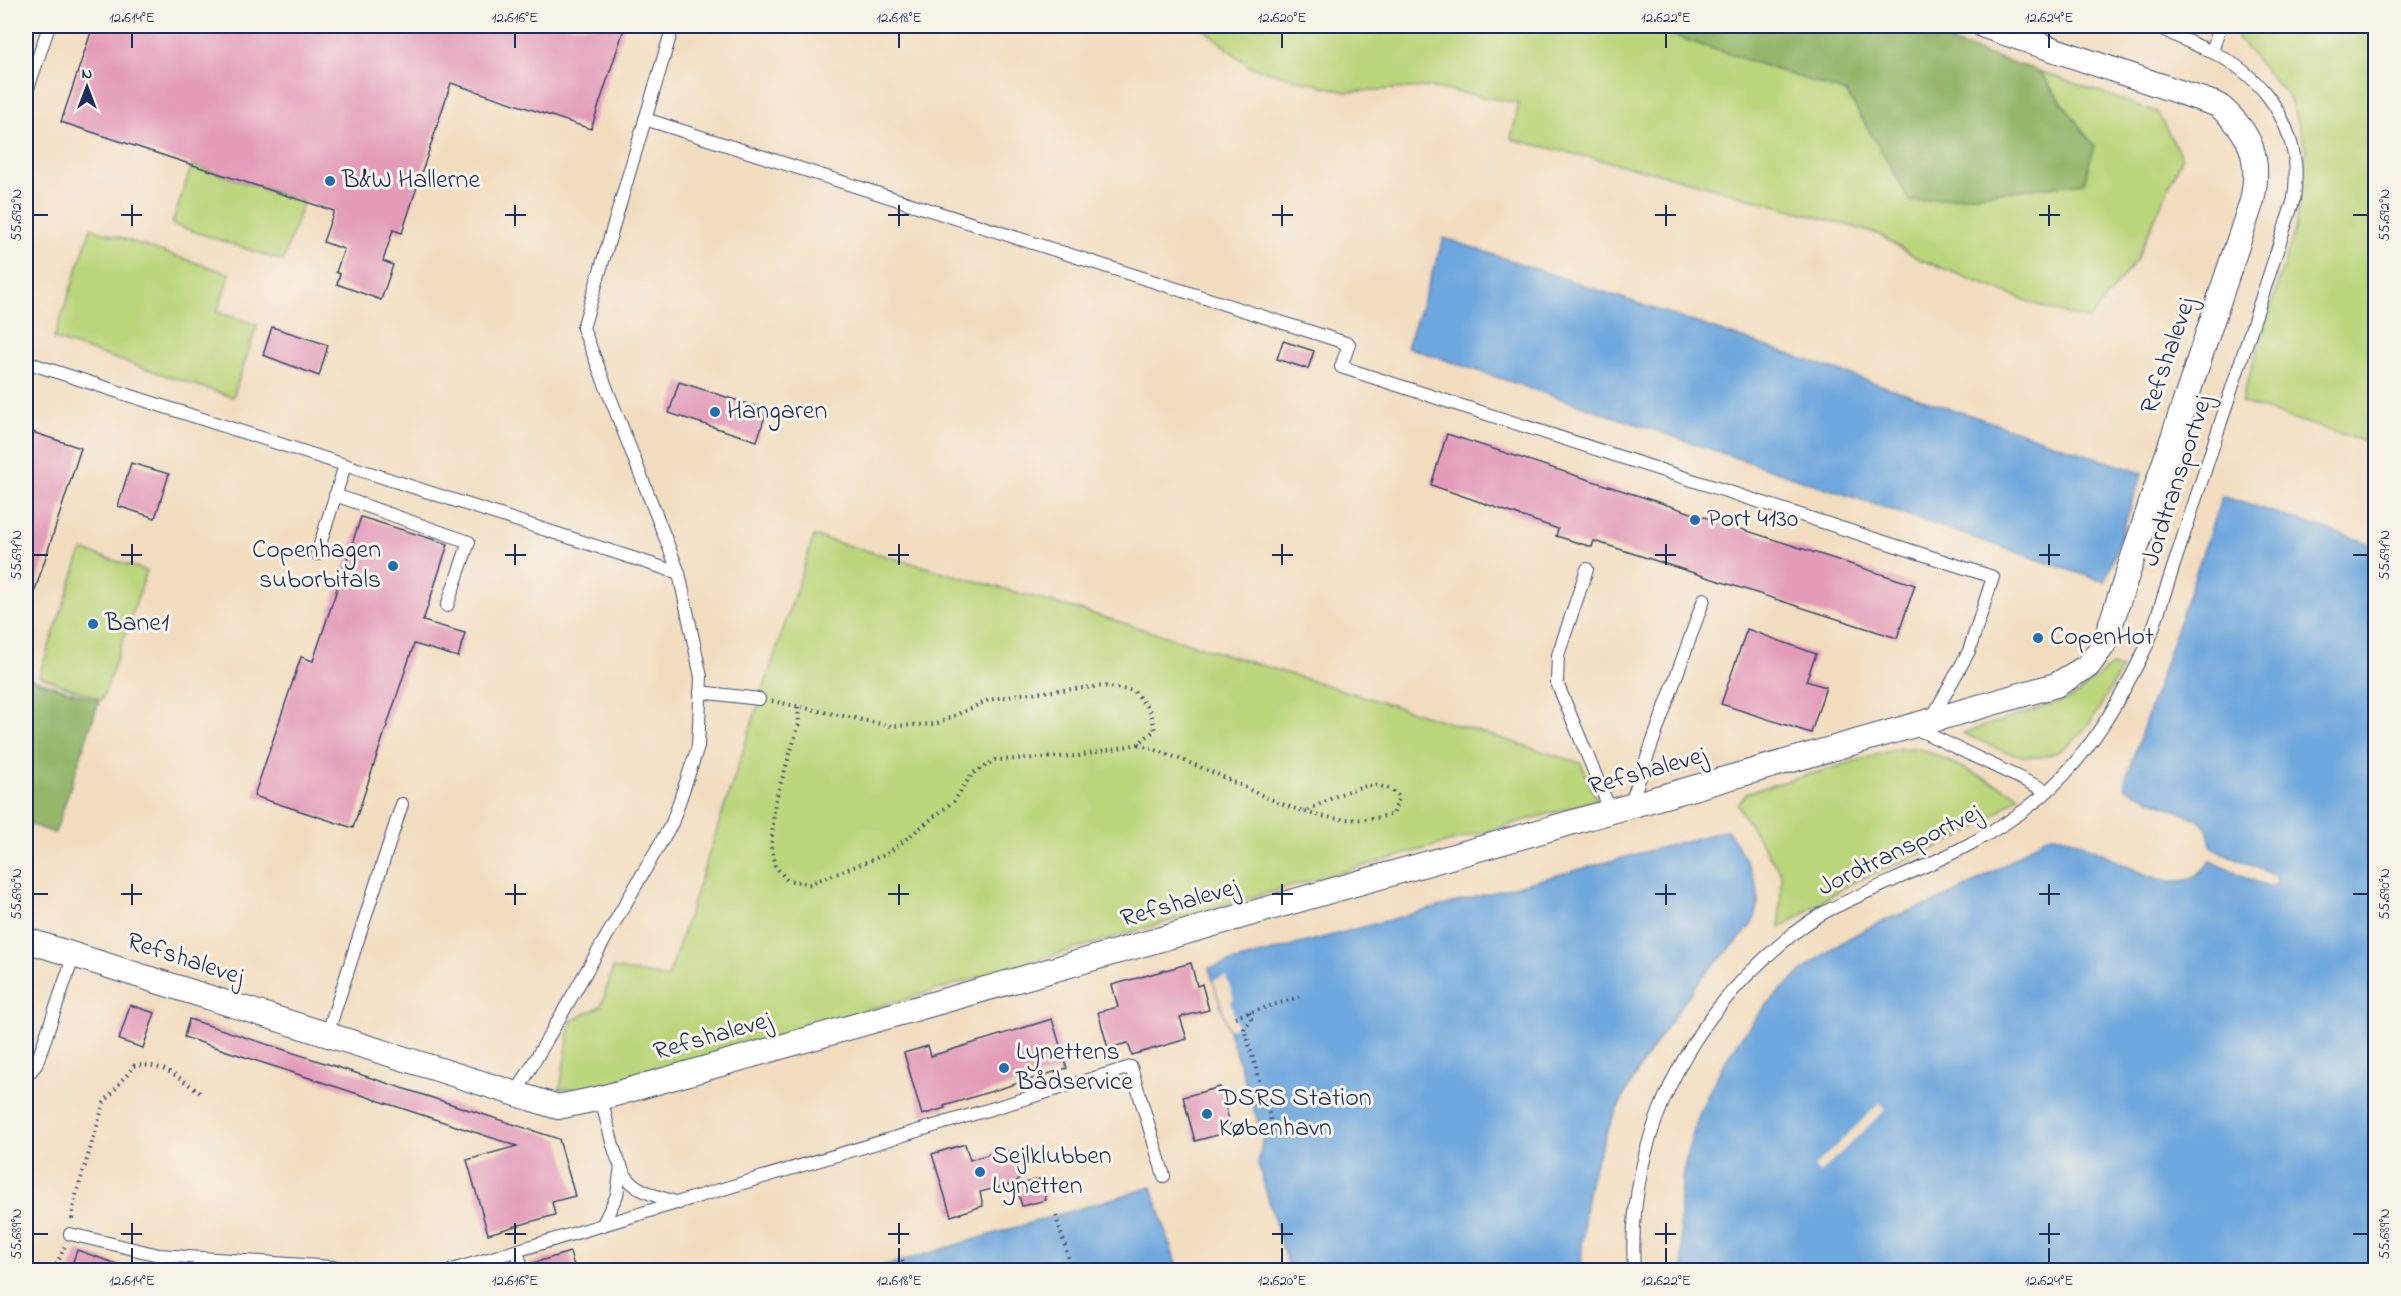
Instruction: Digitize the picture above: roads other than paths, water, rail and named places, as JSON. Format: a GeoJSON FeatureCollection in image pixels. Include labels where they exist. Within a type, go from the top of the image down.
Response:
{"type":"FeatureCollection","features":[{"type":"Feature","properties":{"kind":"street","name":"Refshalevej"},"geometry":{"type":"LineString","coordinates":[[26,939],[558,1107],[601,1098],[2056,685],[2088,666],[2104,644],[2252,201],[2256,179],[2254,156],[2246,135],[2233,117],[2218,105],[2025,32],[1984,26]]}},
{"type":"Feature","properties":{"kind":"lane"},"geometry":{"type":"LineString","coordinates":[[26,94],[49,26]]}},
{"type":"Feature","properties":{"kind":"lane"},"geometry":{"type":"LineString","coordinates":[[515,1095],[672,823],[698,747],[701,677],[679,573],[583,328],[673,26]]}},
{"type":"Feature","properties":{"kind":"lane","name":"Jordtransportvej"},"geometry":{"type":"LineString","coordinates":[[1634,1270],[1632,1237],[1639,1176],[1655,1120],[1689,1050],[1735,986],[1788,938],[1823,914],[1942,860],[2003,825],[2047,791],[2097,735],[2124,692],[2149,641],[2294,199],[2296,163],[2278,110],[2244,70],[2212,52],[2180,40],[2159,26]]}},
{"type":"Feature","properties":{"kind":"lane"},"geometry":{"type":"LineString","coordinates":[[2212,52],[2220,26]]}},
{"type":"Feature","properties":{"kind":"lane"},"geometry":{"type":"LineString","coordinates":[[645,119],[1349,344],[1341,367],[1993,577],[1969,651],[1921,724],[2047,791]]}},
{"type":"Feature","properties":{"kind":"lane"},"geometry":{"type":"LineString","coordinates":[[26,362],[679,573]]}},
{"type":"Feature","properties":{"kind":"lane"},"geometry":{"type":"LineString","coordinates":[[317,554],[345,465]]}},
{"type":"Feature","properties":{"kind":"lane"},"geometry":{"type":"LineString","coordinates":[[335,495],[469,542],[447,606]]}},
{"type":"Feature","properties":{"kind":"lane"},"geometry":{"type":"LineString","coordinates":[[1587,569],[1558,655],[1557,683],[1620,809]]}},
{"type":"Feature","properties":{"kind":"lane"},"geometry":{"type":"LineString","coordinates":[[1620,809],[1704,599]]}},
{"type":"Feature","properties":{"kind":"lane"},"geometry":{"type":"LineString","coordinates":[[700,692],[759,699]]}},
{"type":"Feature","properties":{"kind":"lane"},"geometry":{"type":"LineString","coordinates":[[327,1035],[402,804]]}},
{"type":"Feature","properties":{"kind":"lane"},"geometry":{"type":"LineString","coordinates":[[26,1077],[36,1065],[74,954]]}},
{"type":"Feature","properties":{"kind":"lane"},"geometry":{"type":"LineString","coordinates":[[452,1270],[1131,1067],[1164,1176]]}},
{"type":"Feature","properties":{"kind":"lane"},"geometry":{"type":"LineString","coordinates":[[601,1098],[621,1165],[630,1182],[645,1192],[680,1203]]}},
{"type":"Feature","properties":{"kind":"lane"},"geometry":{"type":"LineString","coordinates":[[602,1226],[617,1195],[621,1165]]}},
{"type":"Feature","properties":{"kind":"lane"},"geometry":{"type":"LineString","coordinates":[[70,1234],[159,1255],[374,1270]]}},
{"type":"Feature","properties":{"kind":"lane"},"geometry":{"type":"LineString","coordinates":[[517,1252],[523,1270]]}},
{"type":"Feature","properties":{"kind":"water"},"geometry":{"type":"Polygon","coordinates":[[[1444,238],[2142,473],[2105,582],[1407,347],[1444,238]]]}},
{"type":"Feature","properties":{"kind":"water"},"geometry":{"type":"Polygon","coordinates":[[[2222,496],[2375,545],[2375,1270],[1683,1270],[1680,1198],[1687,1154],[1700,1112],[1719,1072],[1743,1035],[1771,1000],[1804,970],[1839,944],[1878,923],[1969,886],[2046,836],[2066,838],[2088,846],[2155,878],[2176,881],[2194,877],[2210,861],[2268,887],[2276,885],[2277,879],[2274,875],[2212,848],[2207,829],[2199,820],[2125,788],[2125,781],[2222,496]]]}},
{"type":"Feature","properties":{"kind":"water"},"geometry":{"type":"Polygon","coordinates":[[[1727,830],[1752,874],[1758,898],[1757,910],[1749,928],[1700,980],[1668,1025],[1624,1095],[1602,1145],[1587,1195],[1581,1270],[1289,1270],[1258,1164],[1263,1138],[1209,968],[1727,830]]]}},
{"type":"Feature","properties":{"kind":"water"},"geometry":{"type":"Polygon","coordinates":[[[1152,1187],[1178,1270],[868,1270],[902,1261],[1152,1187]]]}},
{"type":"Feature","properties":{"kind":"place","name":"B&W Hallerne"},"geometry":{"type":"Point","coordinates":[330,181]}},
{"type":"Feature","properties":{"kind":"place","name":"Hangaren"},"geometry":{"type":"Point","coordinates":[715,412]}},
{"type":"Feature","properties":{"kind":"place","name":"Port 4130"},"geometry":{"type":"Point","coordinates":[1695,520]}},
{"type":"Feature","properties":{"kind":"place","name":"Copenhagen suborbitals"},"geometry":{"type":"Point","coordinates":[393,566]}},
{"type":"Feature","properties":{"kind":"place","name":"Bane1"},"geometry":{"type":"Point","coordinates":[93,624]}},
{"type":"Feature","properties":{"kind":"place","name":"CopenHot"},"geometry":{"type":"Point","coordinates":[2038,638]}},
{"type":"Feature","properties":{"kind":"place","name":"Lynettens Bådservice"},"geometry":{"type":"Point","coordinates":[1004,1068]}},
{"type":"Feature","properties":{"kind":"place","name":"DSRS Station København"},"geometry":{"type":"Point","coordinates":[1207,1114]}},
{"type":"Feature","properties":{"kind":"place","name":"Sejlklubben Lynetten"},"geometry":{"type":"Point","coordinates":[980,1172]}}]}
